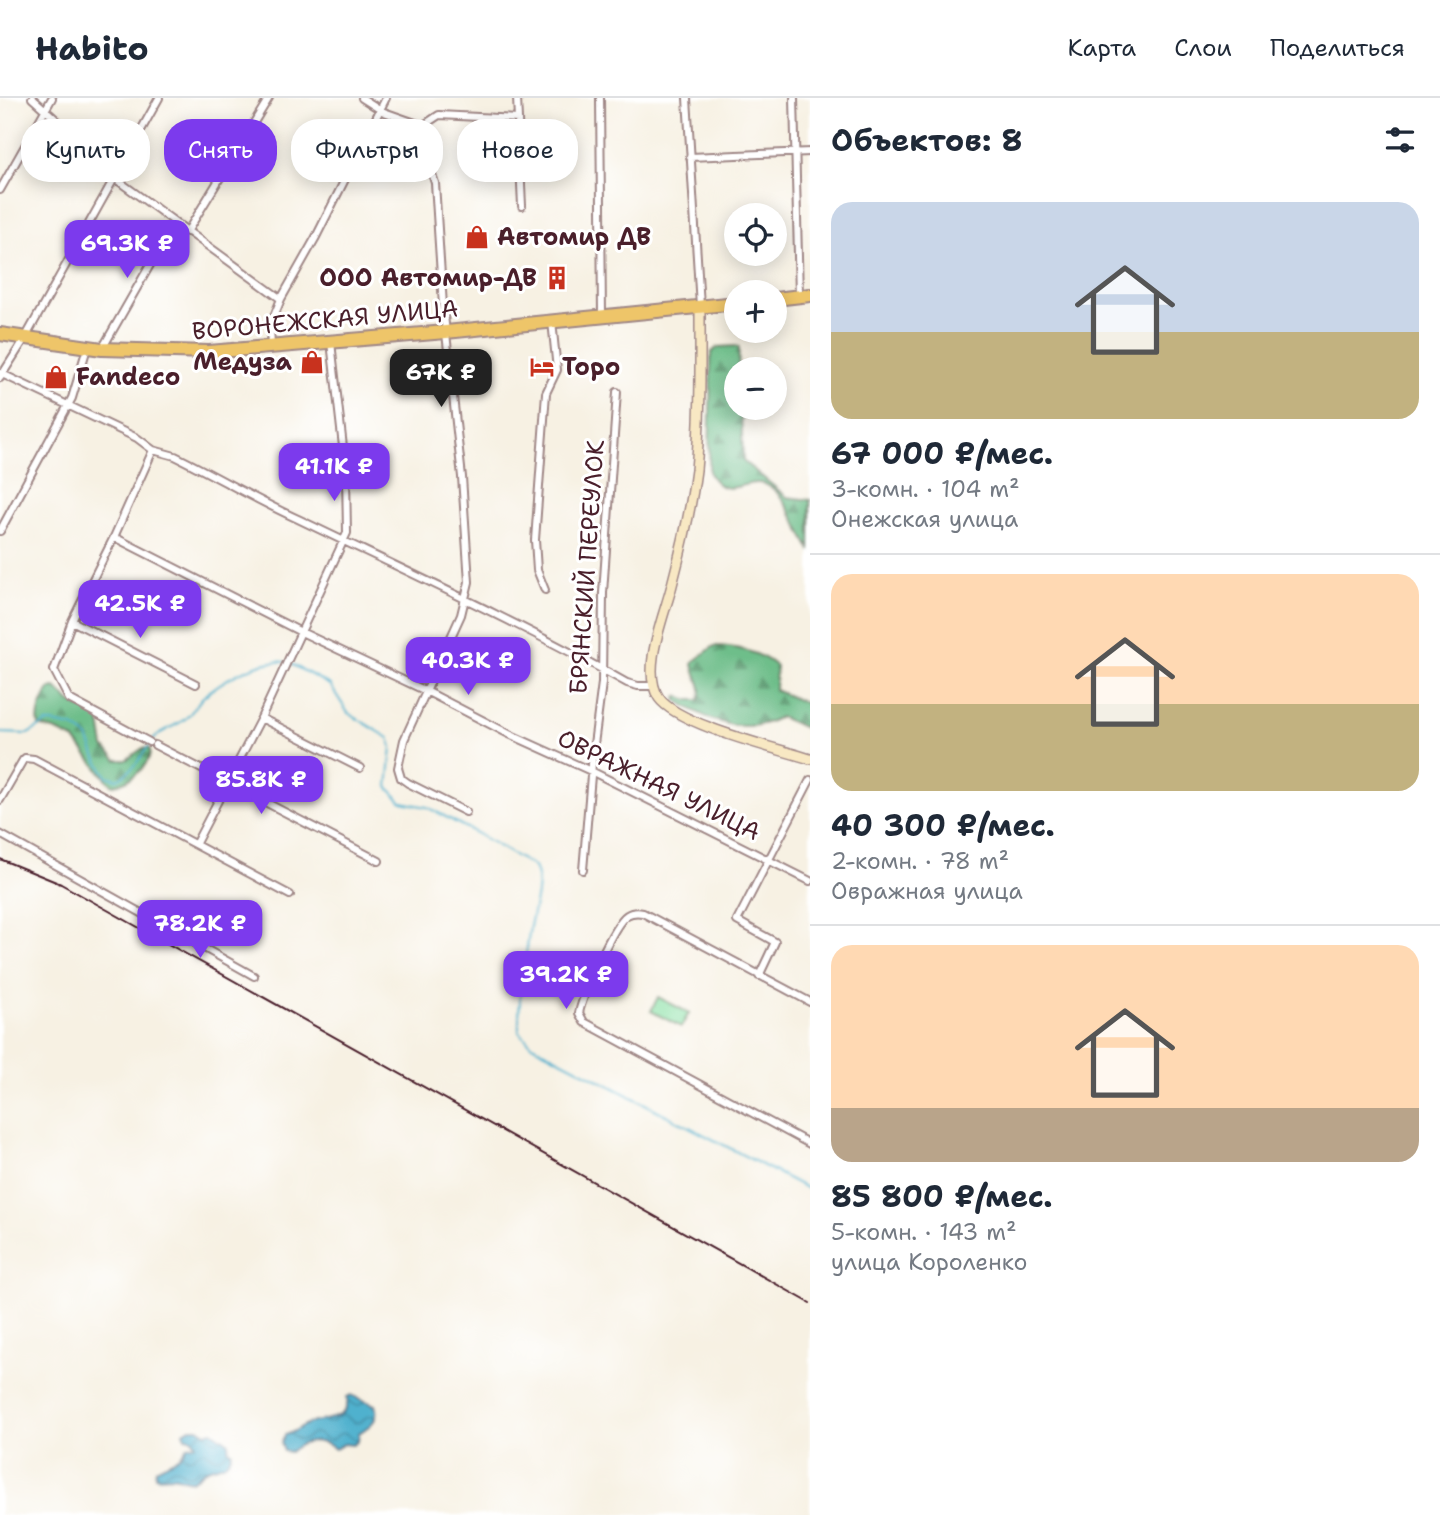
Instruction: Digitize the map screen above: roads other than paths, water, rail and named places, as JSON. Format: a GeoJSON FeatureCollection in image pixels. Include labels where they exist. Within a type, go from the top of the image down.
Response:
{"type":"FeatureCollection","features":[{"type":"Feature","properties":{"kind":"highway"},"geometry":{"type":"LineString","coordinates":[[787,298],[805,296]]}},
{"type":"Feature","properties":{"kind":"highway","name":"ВОРОНЕЖСКАЯ УЛИЦА"},"geometry":{"type":"LineString","coordinates":[[0,334],[24,340],[87,348],[188,353],[446,332],[724,304]]}},
{"type":"Feature","properties":{"kind":"main road"},"geometry":{"type":"LineString","coordinates":[[700,306],[695,471],[687,526],[653,659],[654,686],[667,706],[706,726],[810,759]]}},
{"type":"Feature","properties":{"kind":"street"},"geometry":{"type":"LineString","coordinates":[[32,98],[54,119]]}},
{"type":"Feature","properties":{"kind":"street"},"geometry":{"type":"LineString","coordinates":[[0,190],[52,98]]}},
{"type":"Feature","properties":{"kind":"street"},"geometry":{"type":"LineString","coordinates":[[147,119],[159,98]]}},
{"type":"Feature","properties":{"kind":"street"},"geometry":{"type":"LineString","coordinates":[[187,232],[269,98]]}},
{"type":"Feature","properties":{"kind":"street"},"geometry":{"type":"LineString","coordinates":[[362,98],[380,110],[406,119]]}},
{"type":"Feature","properties":{"kind":"street"},"geometry":{"type":"LineString","coordinates":[[271,347],[270,326],[281,299],[316,237],[386,98]]}},
{"type":"Feature","properties":{"kind":"street"},"geometry":{"type":"LineString","coordinates":[[433,119],[439,115],[518,119],[517,98]]}},
{"type":"Feature","properties":{"kind":"street"},"geometry":{"type":"LineString","coordinates":[[600,98],[602,315]]}},
{"type":"Feature","properties":{"kind":"street"},"geometry":{"type":"LineString","coordinates":[[687,98],[700,306]]}},
{"type":"Feature","properties":{"kind":"street"},"geometry":{"type":"LineString","coordinates":[[794,98],[805,296]]}},
{"type":"Feature","properties":{"kind":"street"},"geometry":{"type":"LineString","coordinates":[[690,158],[810,152]]}},
{"type":"Feature","properties":{"kind":"street"},"geometry":{"type":"LineString","coordinates":[[110,182],[24,340],[1,375],[137,439],[153,450],[175,456],[627,683],[638,687],[654,686]]}},
{"type":"Feature","properties":{"kind":"street"},"geometry":{"type":"LineString","coordinates":[[120,182],[281,299]]}},
{"type":"Feature","properties":{"kind":"street"},"geometry":{"type":"LineString","coordinates":[[435,182],[446,332],[470,567],[466,601],[404,740],[398,774],[408,783],[466,812]]}},
{"type":"Feature","properties":{"kind":"street"},"geometry":{"type":"LineString","coordinates":[[521,182],[522,206]]}},
{"type":"Feature","properties":{"kind":"street"},"geometry":{"type":"LineString","coordinates":[[102,349],[174,223]]}},
{"type":"Feature","properties":{"kind":"street"},"geometry":{"type":"LineString","coordinates":[[545,590],[537,570],[535,540],[546,393],[557,370],[552,321]]}},
{"type":"Feature","properties":{"kind":"street"},"geometry":{"type":"LineString","coordinates":[[196,843],[261,718],[299,631],[345,540],[348,524],[346,473],[331,342]]}},
{"type":"Feature","properties":{"kind":"street"},"geometry":{"type":"LineString","coordinates":[[0,531],[68,405],[87,348]]}},
{"type":"Feature","properties":{"kind":"street","name":"БРЯНСКИЙ ПЕРЕУЛОК"},"geometry":{"type":"LineString","coordinates":[[583,870],[603,670],[603,593],[617,392]]}},
{"type":"Feature","properties":{"kind":"street"},"geometry":{"type":"LineString","coordinates":[[153,450],[72,621],[54,670],[69,699],[380,861]]}},
{"type":"Feature","properties":{"kind":"street","name":"ОВРАЖНАЯ УЛИЦА"},"geometry":{"type":"LineString","coordinates":[[114,537],[299,631],[593,772],[810,881]]}},
{"type":"Feature","properties":{"kind":"street"},"geometry":{"type":"LineString","coordinates":[[72,621],[196,684]]}},
{"type":"Feature","properties":{"kind":"street"},"geometry":{"type":"LineString","coordinates":[[261,718],[360,768]]}},
{"type":"Feature","properties":{"kind":"street"},"geometry":{"type":"LineString","coordinates":[[0,800],[25,758],[34,759],[290,895]]}},
{"type":"Feature","properties":{"kind":"street"},"geometry":{"type":"LineString","coordinates":[[759,975],[775,942],[737,921],[810,780]]}},
{"type":"Feature","properties":{"kind":"street"},"geometry":{"type":"LineString","coordinates":[[0,834],[254,976]]}},
{"type":"Feature","properties":{"kind":"street"},"geometry":{"type":"LineString","coordinates":[[810,1002],[643,913],[630,913],[599,961],[579,1010],[579,1016],[584,1022],[810,1144]]}},
{"type":"Feature","properties":{"kind":"water"},"geometry":{"type":"Polygon","coordinates":[[[351,1395],[375,1405],[376,1410],[375,1419],[359,1433],[358,1441],[353,1445],[344,1444],[335,1449],[324,1443],[312,1442],[290,1452],[284,1451],[281,1443],[285,1435],[307,1424],[342,1414],[347,1405],[347,1397],[351,1395]]]}},
{"type":"Feature","properties":{"kind":"water"},"geometry":{"type":"Polygon","coordinates":[[[190,1428],[198,1428],[206,1433],[212,1431],[229,1443],[228,1449],[232,1452],[228,1460],[205,1470],[191,1480],[155,1476],[156,1469],[178,1458],[187,1446],[196,1444],[192,1438],[186,1437],[184,1432],[190,1428]]]}},
{"type":"Feature","properties":{"kind":"waterway"},"geometry":{"type":"LineString","coordinates":[[0,733],[28,734],[46,723],[73,727],[88,737],[107,776],[117,779],[133,767],[156,737],[185,719],[202,698],[219,685],[252,667],[285,662]]}},
{"type":"Feature","properties":{"kind":"waterway"},"geometry":{"type":"LineString","coordinates":[[291,664],[330,685],[348,713],[389,738],[392,747],[388,787],[402,802],[427,807],[534,867],[538,882],[522,979],[519,1032],[532,1045],[810,1190]]}},
{"type":"Feature","properties":{"kind":"railway"},"geometry":{"type":"LineString","coordinates":[[0,859],[61,884],[810,1303]]}},
{"type":"Feature","properties":{"kind":"place","name":"Автомир ДВ"},"geometry":{"type":"Point","coordinates":[477,237]}},
{"type":"Feature","properties":{"kind":"place","name":"ООО Автомир-ДВ"},"geometry":{"type":"Point","coordinates":[557,278]}},
{"type":"Feature","properties":{"kind":"place","name":"Медуза"},"geometry":{"type":"Point","coordinates":[312,362]}},
{"type":"Feature","properties":{"kind":"place","name":"Торо"},"geometry":{"type":"Point","coordinates":[542,367]}},
{"type":"Feature","properties":{"kind":"place","name":"Fandeco"},"geometry":{"type":"Point","coordinates":[56,377]}}]}
